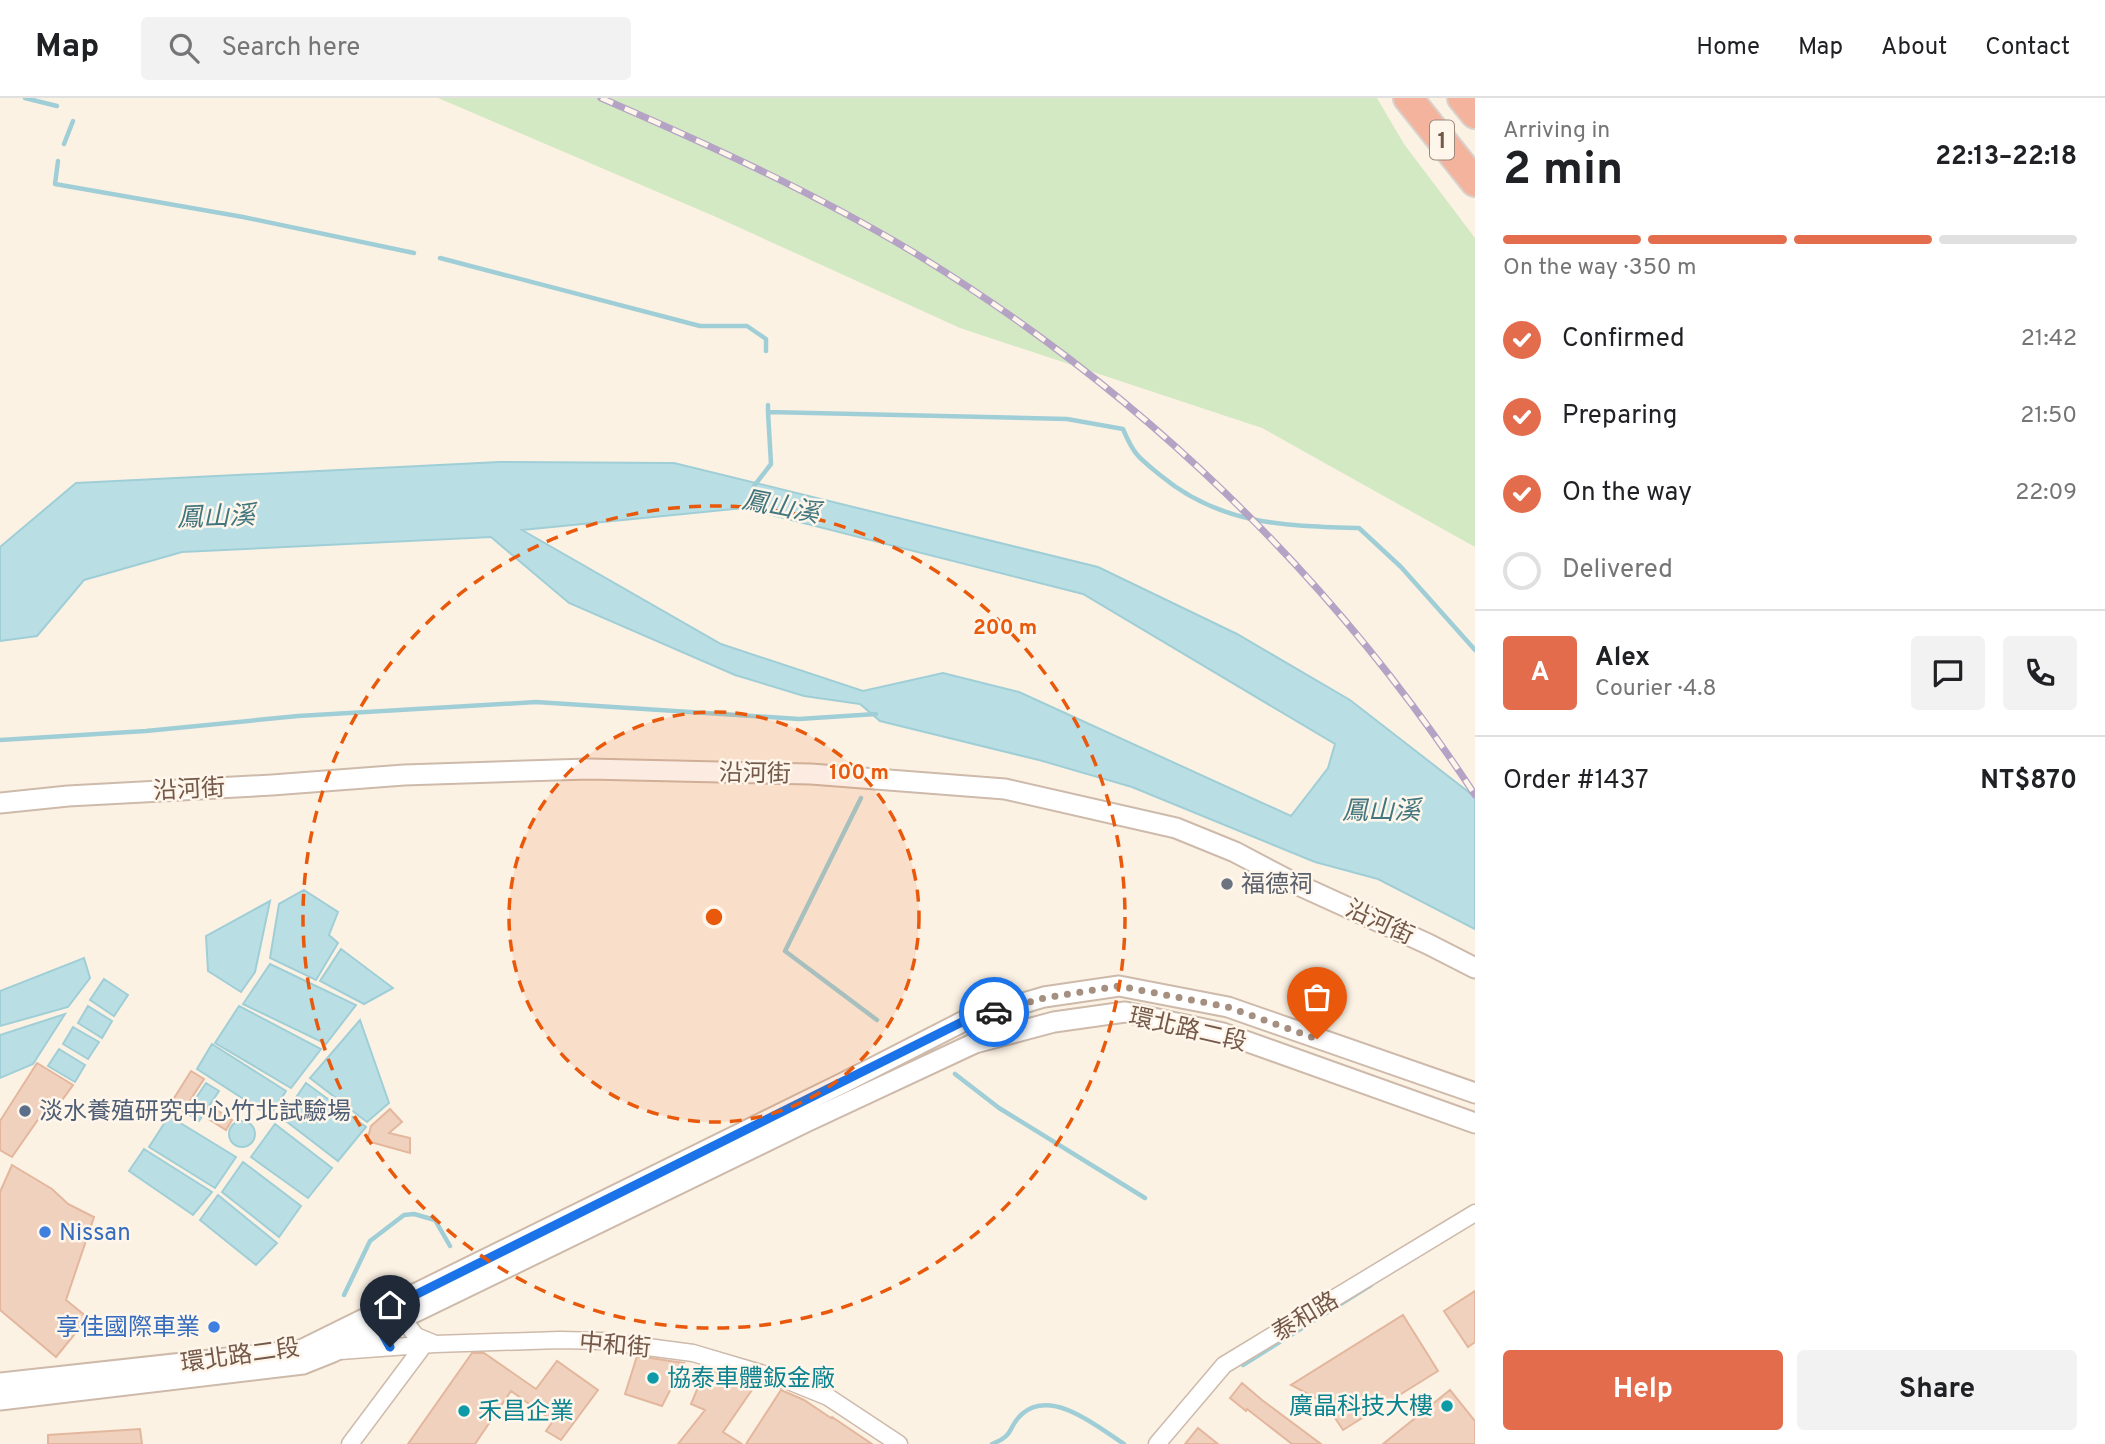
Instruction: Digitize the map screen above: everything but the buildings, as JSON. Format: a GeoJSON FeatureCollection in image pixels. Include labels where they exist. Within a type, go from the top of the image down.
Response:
{"type":"FeatureCollection","features":[{"type":"Feature","properties":{"kind":"highway","name":"1"},"geometry":{"type":"LineString","coordinates":[[1408,98],[1475,182]]}},
{"type":"Feature","properties":{"kind":"highway","name":"1"},"geometry":{"type":"LineString","coordinates":[[1462,98],[1475,114]]}},
{"type":"Feature","properties":{"kind":"street","name":"沿河街"},"geometry":{"type":"LineString","coordinates":[[0,803],[68,796],[404,775],[588,769],[811,775],[1005,789],[1176,828],[1235,852],[1294,883],[1429,944],[1475,968]]}},
{"type":"Feature","properties":{"kind":"street","name":"環北路二段"},"geometry":{"type":"LineString","coordinates":[[0,1400],[303,1364],[333,1352],[382,1320],[966,1020],[1044,998],[1119,986],[1228,1007],[1475,1093]]}},
{"type":"Feature","properties":{"kind":"street","name":"環北路二段"},"geometry":{"type":"LineString","coordinates":[[0,1383],[300,1350],[382,1320],[403,1319],[806,1122],[975,1044],[1054,1022],[1125,1012],[1223,1033],[1475,1123]]}},
{"type":"Feature","properties":{"kind":"street","name":"泰和路"},"geometry":{"type":"LineString","coordinates":[[1157,1444],[1224,1365],[1475,1213]]}},
{"type":"Feature","properties":{"kind":"street"},"geometry":{"type":"LineString","coordinates":[[350,1444],[430,1344],[416,1336],[403,1319]]}},
{"type":"Feature","properties":{"kind":"street"},"geometry":{"type":"LineString","coordinates":[[382,1320],[390,1347]]}},
{"type":"Feature","properties":{"kind":"street","name":"中和街"},"geometry":{"type":"LineString","coordinates":[[333,1352],[430,1344],[602,1341],[693,1353],[791,1382],[828,1397],[899,1444]]}},
{"type":"Feature","properties":{"kind":"green space"},"geometry":{"type":"Polygon","coordinates":[[[438,98],[1377,98],[1404,144],[1475,238],[1475,547],[1262,428],[960,328],[716,217],[438,98]]]}},
{"type":"Feature","properties":{"kind":"water","name":"鳳山溪"},"geometry":{"type":"Polygon","coordinates":[[[499,462],[674,463],[1098,567],[1237,634],[1350,700],[1475,797],[1475,929],[1378,879],[1315,862],[1132,787],[1039,760],[880,721],[860,704],[804,696],[735,675],[569,603],[491,537],[182,552],[84,580],[37,636],[0,641],[0,547],[76,483],[499,462]],[[744,508],[522,530],[721,644],[863,691],[943,673],[1019,692],[1291,816],[1328,768],[1335,744],[1083,594],[744,508]]]}},
{"type":"Feature","properties":{"kind":"water"},"geometry":{"type":"Polygon","coordinates":[[[304,890],[338,912],[329,935],[338,943],[316,980],[270,958],[279,904],[304,890]]]}},
{"type":"Feature","properties":{"kind":"water"},"geometry":{"type":"Polygon","coordinates":[[[270,901],[255,972],[241,992],[208,971],[206,936],[270,901]]]}},
{"type":"Feature","properties":{"kind":"water"},"geometry":{"type":"Polygon","coordinates":[[[341,949],[393,988],[364,1004],[320,981],[341,949]]]}},
{"type":"Feature","properties":{"kind":"water"},"geometry":{"type":"Polygon","coordinates":[[[84,958],[90,978],[68,1007],[0,1026],[0,991],[84,958]]]}},
{"type":"Feature","properties":{"kind":"water"},"geometry":{"type":"Polygon","coordinates":[[[270,964],[356,1005],[326,1044],[243,1004],[270,964]]]}},
{"type":"Feature","properties":{"kind":"water"},"geometry":{"type":"Polygon","coordinates":[[[104,979],[128,995],[114,1016],[90,1000],[104,979]]]}},
{"type":"Feature","properties":{"kind":"water"},"geometry":{"type":"Polygon","coordinates":[[[88,1006],[112,1021],[102,1038],[78,1023],[88,1006]]]}},
{"type":"Feature","properties":{"kind":"water"},"geometry":{"type":"Polygon","coordinates":[[[239,1006],[321,1049],[291,1088],[215,1043],[239,1006]]]}},
{"type":"Feature","properties":{"kind":"water"},"geometry":{"type":"Polygon","coordinates":[[[65,1014],[33,1064],[0,1078],[0,1035],[65,1014]]]}},
{"type":"Feature","properties":{"kind":"water"},"geometry":{"type":"Polygon","coordinates":[[[360,1020],[389,1103],[367,1122],[310,1078],[360,1020]]]}},
{"type":"Feature","properties":{"kind":"water"},"geometry":{"type":"Polygon","coordinates":[[[73,1027],[99,1042],[88,1059],[63,1044],[73,1027]]]}},
{"type":"Feature","properties":{"kind":"water"},"geometry":{"type":"Polygon","coordinates":[[[212,1044],[286,1091],[270,1116],[197,1069],[212,1044]]]}},
{"type":"Feature","properties":{"kind":"water"},"geometry":{"type":"Polygon","coordinates":[[[59,1049],[85,1065],[75,1082],[48,1066],[59,1049]]]}},
{"type":"Feature","properties":{"kind":"water"},"geometry":{"type":"Polygon","coordinates":[[[206,1083],[219,1091],[199,1121],[186,1113],[206,1083]]]}},
{"type":"Feature","properties":{"kind":"water"},"geometry":{"type":"Polygon","coordinates":[[[306,1083],[366,1127],[338,1161],[282,1118],[306,1083]]]}},
{"type":"Feature","properties":{"kind":"water"},"geometry":{"type":"Polygon","coordinates":[[[169,1116],[236,1157],[215,1188],[149,1147],[169,1116]]]}},
{"type":"Feature","properties":{"kind":"water"},"geometry":{"type":"Polygon","coordinates":[[[242,1121],[251,1125],[255,1134],[251,1143],[242,1147],[233,1143],[229,1134],[233,1125],[242,1121]]]}},
{"type":"Feature","properties":{"kind":"water"},"geometry":{"type":"Polygon","coordinates":[[[275,1124],[332,1168],[308,1198],[251,1157],[275,1124]]]}},
{"type":"Feature","properties":{"kind":"water"},"geometry":{"type":"Polygon","coordinates":[[[144,1149],[212,1192],[193,1215],[129,1171],[144,1149]]]}},
{"type":"Feature","properties":{"kind":"water"},"geometry":{"type":"Polygon","coordinates":[[[243,1162],[301,1206],[279,1237],[222,1192],[243,1162]]]}},
{"type":"Feature","properties":{"kind":"water"},"geometry":{"type":"Polygon","coordinates":[[[218,1195],[277,1243],[256,1265],[200,1220],[218,1195]]]}},
{"type":"Feature","properties":{"kind":"waterway"},"geometry":{"type":"LineString","coordinates":[[25,98],[57,106]]}},
{"type":"Feature","properties":{"kind":"waterway"},"geometry":{"type":"LineString","coordinates":[[64,144],[73,121]]}},
{"type":"Feature","properties":{"kind":"waterway"},"geometry":{"type":"LineString","coordinates":[[58,161],[55,184],[243,217],[414,253]]}},
{"type":"Feature","properties":{"kind":"waterway"},"geometry":{"type":"LineString","coordinates":[[440,258],[700,326],[747,326],[766,339],[766,351]]}},
{"type":"Feature","properties":{"kind":"waterway"},"geometry":{"type":"LineString","coordinates":[[768,405],[768,412],[1067,419],[1123,429],[1142,459],[1183,492],[1206,504],[1254,520],[1279,524],[1359,528],[1401,567],[1475,650]]}},
{"type":"Feature","properties":{"kind":"waterway"},"geometry":{"type":"LineString","coordinates":[[754,486],[771,464],[768,412]]}},
{"type":"Feature","properties":{"kind":"waterway"},"geometry":{"type":"LineString","coordinates":[[0,740],[146,731],[298,716],[536,702],[799,719],[876,714]]}},
{"type":"Feature","properties":{"kind":"waterway"},"geometry":{"type":"LineString","coordinates":[[861,798],[785,951],[877,1020]]}},
{"type":"Feature","properties":{"kind":"waterway"},"geometry":{"type":"LineString","coordinates":[[955,1074],[999,1108],[1145,1198]]}},
{"type":"Feature","properties":{"kind":"waterway"},"geometry":{"type":"LineString","coordinates":[[344,1295],[370,1241],[404,1215],[414,1214],[435,1220],[450,1246]]}},
{"type":"Feature","properties":{"kind":"waterway"},"geometry":{"type":"LineString","coordinates":[[1243,1365],[1371,1285]]}},
{"type":"Feature","properties":{"kind":"waterway"},"geometry":{"type":"LineString","coordinates":[[992,1444],[1005,1437],[1022,1414],[1034,1407],[1047,1405],[1075,1413],[1124,1444]]}},
{"type":"Feature","properties":{"kind":"railway"},"geometry":{"type":"LineString","coordinates":[[601,98],[759,170],[875,230],[996,306],[1075,364],[1152,426],[1224,492],[1293,562],[1358,636],[1419,714],[1475,795]]}},
{"type":"Feature","properties":{"kind":"way so far"},"geometry":{"type":"LineString","coordinates":[[994,1012],[1044,998],[1119,986],[1228,1007],[1317,1039]]}},
{"type":"Feature","properties":{"kind":"place","name":"福德祠"},"geometry":{"type":"Point","coordinates":[1227,884]}},
{"type":"Feature","properties":{"kind":"place","name":"淡水養殖研究中心竹北試驗場"},"geometry":{"type":"Point","coordinates":[25,1111]}},
{"type":"Feature","properties":{"kind":"place","name":"Nissan"},"geometry":{"type":"Point","coordinates":[45,1232]}},
{"type":"Feature","properties":{"kind":"place","name":"享佳國際車業"},"geometry":{"type":"Point","coordinates":[214,1327]}},
{"type":"Feature","properties":{"kind":"place","name":"協泰車體鈑金廠"},"geometry":{"type":"Point","coordinates":[653,1378]}},
{"type":"Feature","properties":{"kind":"place","name":"廣晶科技大樓"},"geometry":{"type":"Point","coordinates":[1447,1406]}},
{"type":"Feature","properties":{"kind":"place","name":"禾昌企業"},"geometry":{"type":"Point","coordinates":[464,1411]}},
{"type":"Feature","properties":{"kind":"route"},"geometry":{"type":"LineString","coordinates":[[390,1347],[380,1329],[383,1311],[966,1020],[994,1012]]}}]}
